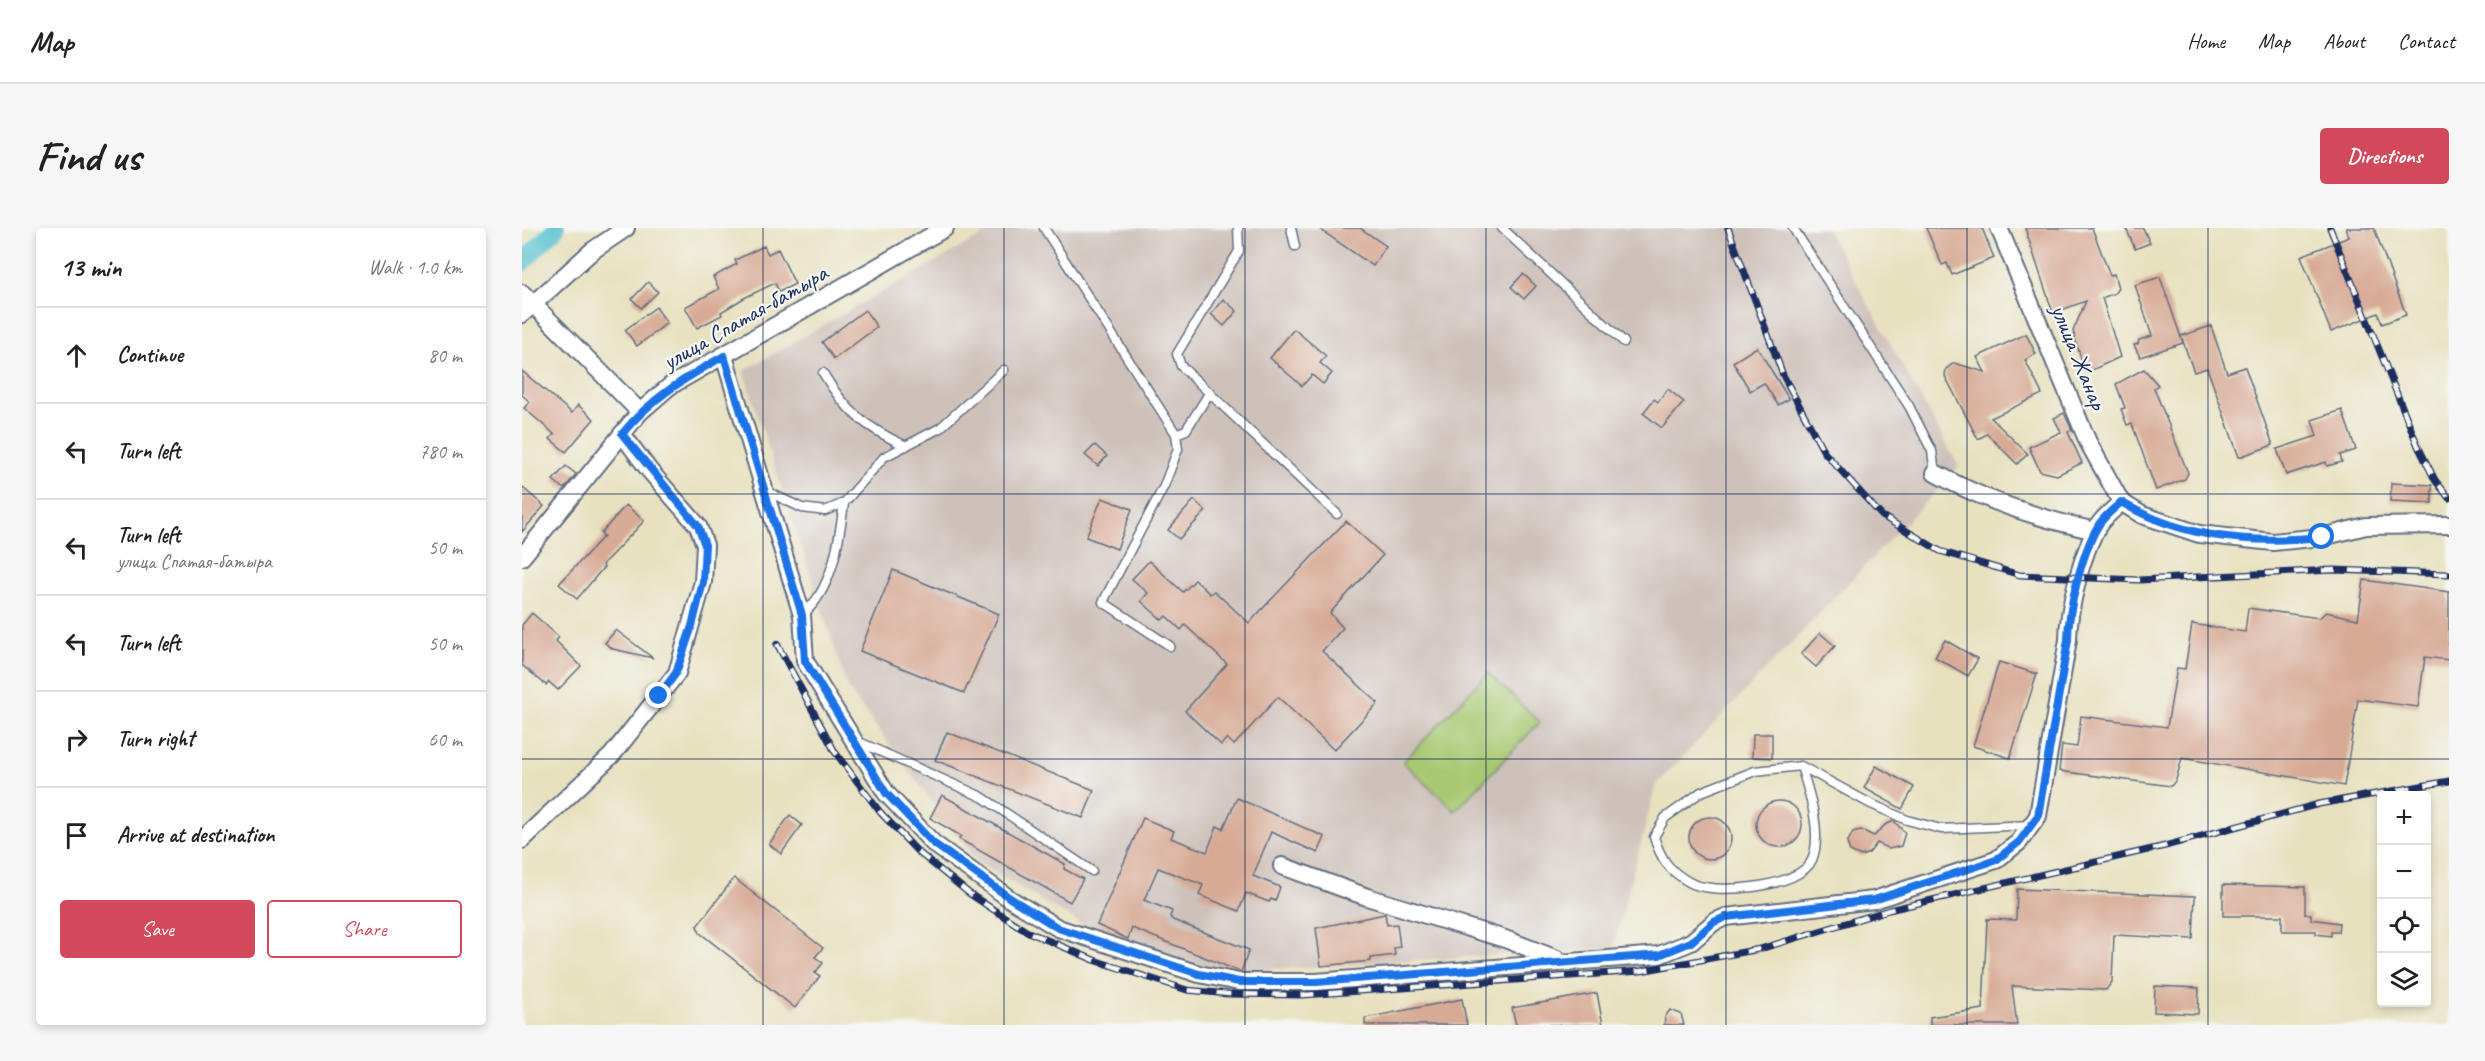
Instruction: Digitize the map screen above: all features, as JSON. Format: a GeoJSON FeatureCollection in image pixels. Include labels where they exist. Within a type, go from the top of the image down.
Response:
{"type":"FeatureCollection","features":[{"type":"Feature","properties":{"kind":"street"},"geometry":{"type":"LineString","coordinates":[[626,228],[526,301],[640,412]]}},
{"type":"Feature","properties":{"kind":"street","name":"улица Спатая-батыра"},"geometry":{"type":"LineString","coordinates":[[522,557],[640,412],[670,386],[945,228]]}},
{"type":"Feature","properties":{"kind":"street","name":"улица Жанар"},"geometry":{"type":"LineString","coordinates":[[1999,228],[2088,442],[2121,502]]}},
{"type":"Feature","properties":{"kind":"street"},"geometry":{"type":"LineString","coordinates":[[724,356],[802,615],[805,661],[886,793],[933,843],[1010,898],[1058,928],[1199,974],[1239,982],[1316,982],[1659,955],[1691,942],[1714,922],[1726,917],[1874,900],[1996,860],[2019,842],[2038,816],[2068,640],[2068,617],[2082,564],[2098,525],[2121,502],[2142,515],[2199,534],[2273,542],[2322,537],[2366,526],[2449,525]]}},
{"type":"Feature","properties":{"kind":"street"},"geometry":{"type":"LineString","coordinates":[[522,840],[612,754],[676,673],[703,582],[705,545],[698,526],[622,434]]}},
{"type":"Feature","properties":{"kind":"street"},"geometry":{"type":"LineString","coordinates":[[1935,473],[1966,490],[2043,518],[2096,531]]}},
{"type":"Feature","properties":{"kind":"street"},"geometry":{"type":"LineString","coordinates":[[1282,866],[1367,897],[1505,939],[1564,961]]}},
{"type":"Feature","properties":{"kind":"lane"},"geometry":{"type":"LineString","coordinates":[[1044,228],[1176,434],[1178,449],[1164,486],[1103,602],[1170,646]]}},
{"type":"Feature","properties":{"kind":"lane"},"geometry":{"type":"LineString","coordinates":[[1238,228],[1239,251],[1177,354],[1181,366],[1337,514]]}},
{"type":"Feature","properties":{"kind":"lane"},"geometry":{"type":"LineString","coordinates":[[1291,228],[1295,246]]}},
{"type":"Feature","properties":{"kind":"lane"},"geometry":{"type":"LineString","coordinates":[[1502,228],[1624,342]]}},
{"type":"Feature","properties":{"kind":"lane"},"geometry":{"type":"LineString","coordinates":[[1793,228],[1909,406],[1932,451],[1935,473]]}},
{"type":"Feature","properties":{"kind":"lane"},"geometry":{"type":"LineString","coordinates":[[766,491],[802,508],[825,511],[844,503],[884,458],[940,428],[1004,370]]}},
{"type":"Feature","properties":{"kind":"lane"},"geometry":{"type":"LineString","coordinates":[[822,373],[840,401],[872,430],[906,446]]}},
{"type":"Feature","properties":{"kind":"lane"},"geometry":{"type":"LineString","coordinates":[[1176,434],[1186,430],[1210,392]]}},
{"type":"Feature","properties":{"kind":"lane"},"geometry":{"type":"LineString","coordinates":[[802,615],[813,606],[829,574],[840,537],[844,503]]}},
{"type":"Feature","properties":{"kind":"lane"},"geometry":{"type":"LineString","coordinates":[[854,740],[982,797],[1092,871]]}},
{"type":"Feature","properties":{"kind":"lane"},"geometry":{"type":"LineString","coordinates":[[1801,766],[1813,822],[1815,846],[1811,862],[1797,877],[1720,890],[1690,884],[1662,861],[1654,837],[1665,818],[1701,792],[1755,771],[1801,766],[1878,807],[1907,820],[1941,830],[2031,825]]}},
{"type":"Feature","properties":{"kind":"shaded area"},"geometry":{"type":"Polygon","coordinates":[[[995,228],[1826,228],[1959,467],[1656,785],[1613,948],[1228,972],[1108,940],[977,862],[848,689],[743,371],[995,228]]]}},
{"type":"Feature","properties":{"kind":"green space"},"geometry":{"type":"Polygon","coordinates":[[[1488,673],[1540,722],[1455,811],[1403,762],[1488,673]]]}},
{"type":"Feature","properties":{"kind":"building"},"geometry":{"type":"Polygon","coordinates":[[[1318,228],[1360,228],[1386,246],[1373,266],[1318,228]]]}},
{"type":"Feature","properties":{"kind":"building"},"geometry":{"type":"Polygon","coordinates":[[[1926,228],[1982,228],[1994,258],[1952,275],[1947,263],[1942,265],[1926,228]]]}},
{"type":"Feature","properties":{"kind":"building"},"geometry":{"type":"Polygon","coordinates":[[[2025,228],[2092,228],[2110,275],[2114,274],[2118,288],[2115,293],[2102,298],[2120,357],[2090,371],[2088,364],[2083,366],[2073,331],[2086,301],[2053,313],[2025,228]]]}},
{"type":"Feature","properties":{"kind":"building"},"geometry":{"type":"Polygon","coordinates":[[[2126,228],[2143,228],[2150,243],[2135,249],[2126,228]]]}},
{"type":"Feature","properties":{"kind":"building"},"geometry":{"type":"Polygon","coordinates":[[[2346,228],[2374,228],[2406,315],[2382,324],[2378,313],[2331,332],[2301,256],[2349,237],[2346,228]]]}},
{"type":"Feature","properties":{"kind":"building"},"geometry":{"type":"Polygon","coordinates":[[[764,246],[768,254],[778,249],[795,284],[779,292],[775,283],[744,298],[721,312],[722,315],[697,328],[685,307],[719,289],[713,277],[737,264],[735,260],[764,246]]]}},
{"type":"Feature","properties":{"kind":"building"},"geometry":{"type":"Polygon","coordinates":[[[1523,274],[1536,286],[1524,299],[1511,287],[1523,274]]]}},
{"type":"Feature","properties":{"kind":"building"},"geometry":{"type":"Polygon","coordinates":[[[2160,277],[2183,343],[2140,357],[2134,345],[2138,344],[2139,340],[2152,336],[2135,285],[2160,277]]]}},
{"type":"Feature","properties":{"kind":"building"},"geometry":{"type":"Polygon","coordinates":[[[648,282],[658,292],[641,308],[632,299],[648,282]]]}},
{"type":"Feature","properties":{"kind":"building"},"geometry":{"type":"Polygon","coordinates":[[[1223,299],[1237,311],[1224,326],[1211,314],[1223,299]]]}},
{"type":"Feature","properties":{"kind":"building"},"geometry":{"type":"Polygon","coordinates":[[[656,307],[667,323],[637,346],[625,330],[656,307]]]}},
{"type":"Feature","properties":{"kind":"building"},"geometry":{"type":"Polygon","coordinates":[[[865,310],[877,327],[834,359],[822,342],[865,310]]]}},
{"type":"Feature","properties":{"kind":"building"},"geometry":{"type":"Polygon","coordinates":[[[2211,326],[2227,373],[2245,367],[2273,445],[2239,457],[2207,368],[2194,372],[2181,336],[2211,326]]]}},
{"type":"Feature","properties":{"kind":"building"},"geometry":{"type":"Polygon","coordinates":[[[1294,329],[1326,356],[1320,363],[1332,373],[1323,384],[1312,375],[1302,386],[1270,358],[1294,329]]]}},
{"type":"Feature","properties":{"kind":"building"},"geometry":{"type":"Polygon","coordinates":[[[2026,334],[2036,354],[2025,360],[2042,394],[1991,418],[2028,454],[2017,464],[1987,434],[1978,439],[1945,376],[1946,369],[1954,363],[1985,372],[1977,357],[2026,334]]]}},
{"type":"Feature","properties":{"kind":"building"},"geometry":{"type":"Polygon","coordinates":[[[1757,347],[1789,399],[1778,405],[1764,383],[1750,391],[1733,362],[1757,347]]]}},
{"type":"Feature","properties":{"kind":"building"},"geometry":{"type":"Polygon","coordinates":[[[2144,369],[2158,385],[2154,388],[2188,473],[2185,479],[2156,490],[2132,424],[2127,425],[2121,409],[2125,408],[2116,384],[2144,369]]]}},
{"type":"Feature","properties":{"kind":"building"},"geometry":{"type":"Polygon","coordinates":[[[522,371],[572,413],[578,405],[594,419],[566,452],[550,439],[554,434],[524,408],[530,402],[522,395],[522,371]]]}},
{"type":"Feature","properties":{"kind":"building"},"geometry":{"type":"Polygon","coordinates":[[[1668,389],[1684,402],[1662,428],[1643,413],[1654,399],[1658,402],[1668,389]]]}},
{"type":"Feature","properties":{"kind":"building"},"geometry":{"type":"Polygon","coordinates":[[[2342,410],[2356,450],[2340,455],[2342,462],[2327,466],[2326,462],[2286,475],[2277,449],[2317,436],[2312,420],[2342,410]]]}},
{"type":"Feature","properties":{"kind":"building"},"geometry":{"type":"Polygon","coordinates":[[[2064,413],[2072,430],[2068,432],[2082,463],[2057,475],[2040,471],[2029,447],[2061,432],[2054,418],[2064,413]]]}},
{"type":"Feature","properties":{"kind":"building"},"geometry":{"type":"Polygon","coordinates":[[[1095,445],[1107,456],[1098,466],[1085,455],[1095,445]]]}},
{"type":"Feature","properties":{"kind":"building"},"geometry":{"type":"Polygon","coordinates":[[[566,466],[576,474],[564,489],[553,480],[566,466]]]}},
{"type":"Feature","properties":{"kind":"building"},"geometry":{"type":"Polygon","coordinates":[[[2391,483],[2432,485],[2432,503],[2390,501],[2391,483]]]}},
{"type":"Feature","properties":{"kind":"building"},"geometry":{"type":"Polygon","coordinates":[[[522,487],[544,506],[522,532],[522,487]]]}},
{"type":"Feature","properties":{"kind":"building"},"geometry":{"type":"Polygon","coordinates":[[[1102,498],[1132,509],[1117,549],[1086,537],[1102,498]]]}},
{"type":"Feature","properties":{"kind":"building"},"geometry":{"type":"Polygon","coordinates":[[[1194,500],[1206,511],[1179,539],[1168,530],[1194,500]]]}},
{"type":"Feature","properties":{"kind":"building"},"geometry":{"type":"Polygon","coordinates":[[[626,505],[644,521],[603,564],[604,567],[577,599],[559,584],[604,536],[601,533],[626,505]]]}},
{"type":"Feature","properties":{"kind":"building"},"geometry":{"type":"Polygon","coordinates":[[[1346,521],[1383,555],[1330,613],[1343,628],[1322,651],[1378,703],[1334,750],[1278,697],[1234,745],[1227,738],[1221,745],[1185,711],[1227,664],[1185,625],[1181,630],[1166,616],[1162,620],[1141,601],[1148,593],[1132,579],[1149,561],[1183,592],[1195,580],[1210,594],[1214,591],[1249,623],[1346,521]]]}},
{"type":"Feature","properties":{"kind":"building"},"geometry":{"type":"Polygon","coordinates":[[[893,570],[999,614],[964,693],[860,651],[893,570]]]}},
{"type":"Feature","properties":{"kind":"building"},"geometry":{"type":"Polygon","coordinates":[[[2364,580],[2449,592],[2449,660],[2425,657],[2418,707],[2358,699],[2344,786],[2182,758],[2176,780],[2171,786],[2059,771],[2062,745],[2077,747],[2081,716],[2167,727],[2177,668],[2185,669],[2192,624],[2245,632],[2248,608],[2319,618],[2326,612],[2358,619],[2364,580]]]}},
{"type":"Feature","properties":{"kind":"building"},"geometry":{"type":"Polygon","coordinates":[[[532,613],[559,637],[556,641],[581,666],[558,690],[549,682],[546,685],[522,665],[522,625],[532,613]]]}},
{"type":"Feature","properties":{"kind":"building"},"geometry":{"type":"Polygon","coordinates":[[[616,630],[653,658],[613,649],[605,643],[616,630]]]}},
{"type":"Feature","properties":{"kind":"building"},"geometry":{"type":"Polygon","coordinates":[[[1820,633],[1835,646],[1816,667],[1801,654],[1820,633]]]}},
{"type":"Feature","properties":{"kind":"building"},"geometry":{"type":"Polygon","coordinates":[[[1945,640],[1978,659],[1968,676],[1935,657],[1945,640]]]}},
{"type":"Feature","properties":{"kind":"building"},"geometry":{"type":"Polygon","coordinates":[[[1999,662],[2037,674],[2010,758],[1973,746],[1999,662]]]}},
{"type":"Feature","properties":{"kind":"building"},"geometry":{"type":"Polygon","coordinates":[[[947,732],[1094,790],[1083,818],[935,760],[947,732]]]}},
{"type":"Feature","properties":{"kind":"building"},"geometry":{"type":"Polygon","coordinates":[[[1753,734],[1772,734],[1772,758],[1752,757],[1753,734]]]}},
{"type":"Feature","properties":{"kind":"building"},"geometry":{"type":"Polygon","coordinates":[[[1876,766],[1914,787],[1902,809],[1864,788],[1876,766]]]}},
{"type":"Feature","properties":{"kind":"building"},"geometry":{"type":"Polygon","coordinates":[[[942,795],[1065,864],[1064,869],[1083,879],[1070,902],[959,839],[961,836],[930,818],[942,795]]]}},
{"type":"Feature","properties":{"kind":"building"},"geometry":{"type":"Polygon","coordinates":[[[1237,798],[1325,837],[1318,853],[1271,832],[1253,876],[1280,887],[1275,901],[1271,899],[1269,902],[1246,893],[1239,911],[1199,895],[1203,885],[1158,868],[1144,900],[1172,911],[1170,917],[1173,920],[1249,950],[1241,972],[1132,928],[1128,939],[1097,925],[1143,818],[1174,831],[1171,838],[1207,852],[1217,826],[1223,829],[1237,798]]]}},
{"type":"Feature","properties":{"kind":"building"},"geometry":{"type":"Polygon","coordinates":[[[1779,801],[1795,808],[1802,824],[1795,840],[1779,847],[1763,840],[1756,824],[1763,808],[1779,801]]]}},
{"type":"Feature","properties":{"kind":"building"},"geometry":{"type":"Polygon","coordinates":[[[790,815],[802,825],[781,854],[769,844],[790,815]]]}},
{"type":"Feature","properties":{"kind":"building"},"geometry":{"type":"Polygon","coordinates":[[[1710,817],[1725,823],[1731,838],[1725,853],[1710,859],[1695,853],[1689,838],[1695,823],[1710,817]]]}},
{"type":"Feature","properties":{"kind":"building"},"geometry":{"type":"Polygon","coordinates":[[[1894,821],[1905,833],[1901,846],[1889,849],[1877,843],[1869,853],[1861,856],[1850,851],[1847,843],[1853,832],[1861,830],[1874,836],[1885,825],[1894,821]]]}},
{"type":"Feature","properties":{"kind":"building"},"geometry":{"type":"Polygon","coordinates":[[[734,878],[823,948],[815,957],[823,963],[815,973],[820,976],[795,1008],[700,933],[697,926],[734,878]]]}},
{"type":"Feature","properties":{"kind":"building"},"geometry":{"type":"Polygon","coordinates":[[[2223,885],[2305,887],[2305,914],[2311,914],[2311,919],[2339,923],[2338,932],[2331,932],[2331,936],[2316,934],[2316,931],[2282,931],[2282,916],[2223,916],[2223,885]]]}},
{"type":"Feature","properties":{"kind":"building"},"geometry":{"type":"Polygon","coordinates":[[[2017,889],[2195,896],[2193,939],[2114,935],[2112,982],[2106,990],[2012,986],[2017,1025],[1930,1025],[1930,1017],[1983,1009],[1987,919],[2016,920],[2017,889]]]}},
{"type":"Feature","properties":{"kind":"building"},"geometry":{"type":"Polygon","coordinates":[[[1385,914],[1387,925],[1397,924],[1400,947],[1394,948],[1395,955],[1371,958],[1371,961],[1321,966],[1316,928],[1385,914]]]}},
{"type":"Feature","properties":{"kind":"building"},"geometry":{"type":"Polygon","coordinates":[[[2155,986],[2199,988],[2198,1014],[2154,1012],[2155,986]]]}},
{"type":"Feature","properties":{"kind":"building"},"geometry":{"type":"Polygon","coordinates":[[[1597,993],[1603,1025],[1516,1025],[1512,1008],[1597,993]]]}},
{"type":"Feature","properties":{"kind":"building"},"geometry":{"type":"Polygon","coordinates":[[[1462,999],[1467,1025],[1365,1025],[1365,1018],[1462,999]]]}},
{"type":"Feature","properties":{"kind":"building"},"geometry":{"type":"Polygon","coordinates":[[[1670,1010],[1681,1014],[1684,1025],[1664,1025],[1665,1017],[1670,1010]]]}},
{"type":"Feature","properties":{"kind":"waterway"},"geometry":{"type":"LineString","coordinates":[[522,263],[556,228]]}},
{"type":"Feature","properties":{"kind":"railway"},"geometry":{"type":"LineString","coordinates":[[1728,228],[1783,375],[1824,452],[1882,516],[1940,551],[2020,575],[2139,580],[2333,570],[2449,574]]}},
{"type":"Feature","properties":{"kind":"railway"},"geometry":{"type":"LineString","coordinates":[[2330,228],[2418,446],[2435,480],[2449,498]]}},
{"type":"Feature","properties":{"kind":"railway"},"geometry":{"type":"LineString","coordinates":[[777,644],[835,752],[880,812],[917,851],[970,894],[1026,931],[1094,960],[1187,990],[1228,994],[1303,995],[1641,971],[1760,949],[1889,910],[2165,846],[2319,804],[2449,781]]}},
{"type":"Feature","properties":{"kind":"route"},"geometry":{"type":"LineString","coordinates":[[659,696],[676,673],[692,626],[703,582],[705,545],[698,526],[649,470],[622,434],[640,412],[670,386],[724,356],[802,615],[805,661],[886,793],[933,843],[1010,898],[1058,928],[1199,974],[1239,982],[1316,982],[1492,966],[1659,955],[1691,942],[1714,922],[1726,917],[1874,900],[1996,860],[2019,842],[2038,816],[2068,640],[2068,617],[2082,564],[2098,525],[2121,502],[2142,515],[2199,534],[2273,542],[2322,537]]}}]}
